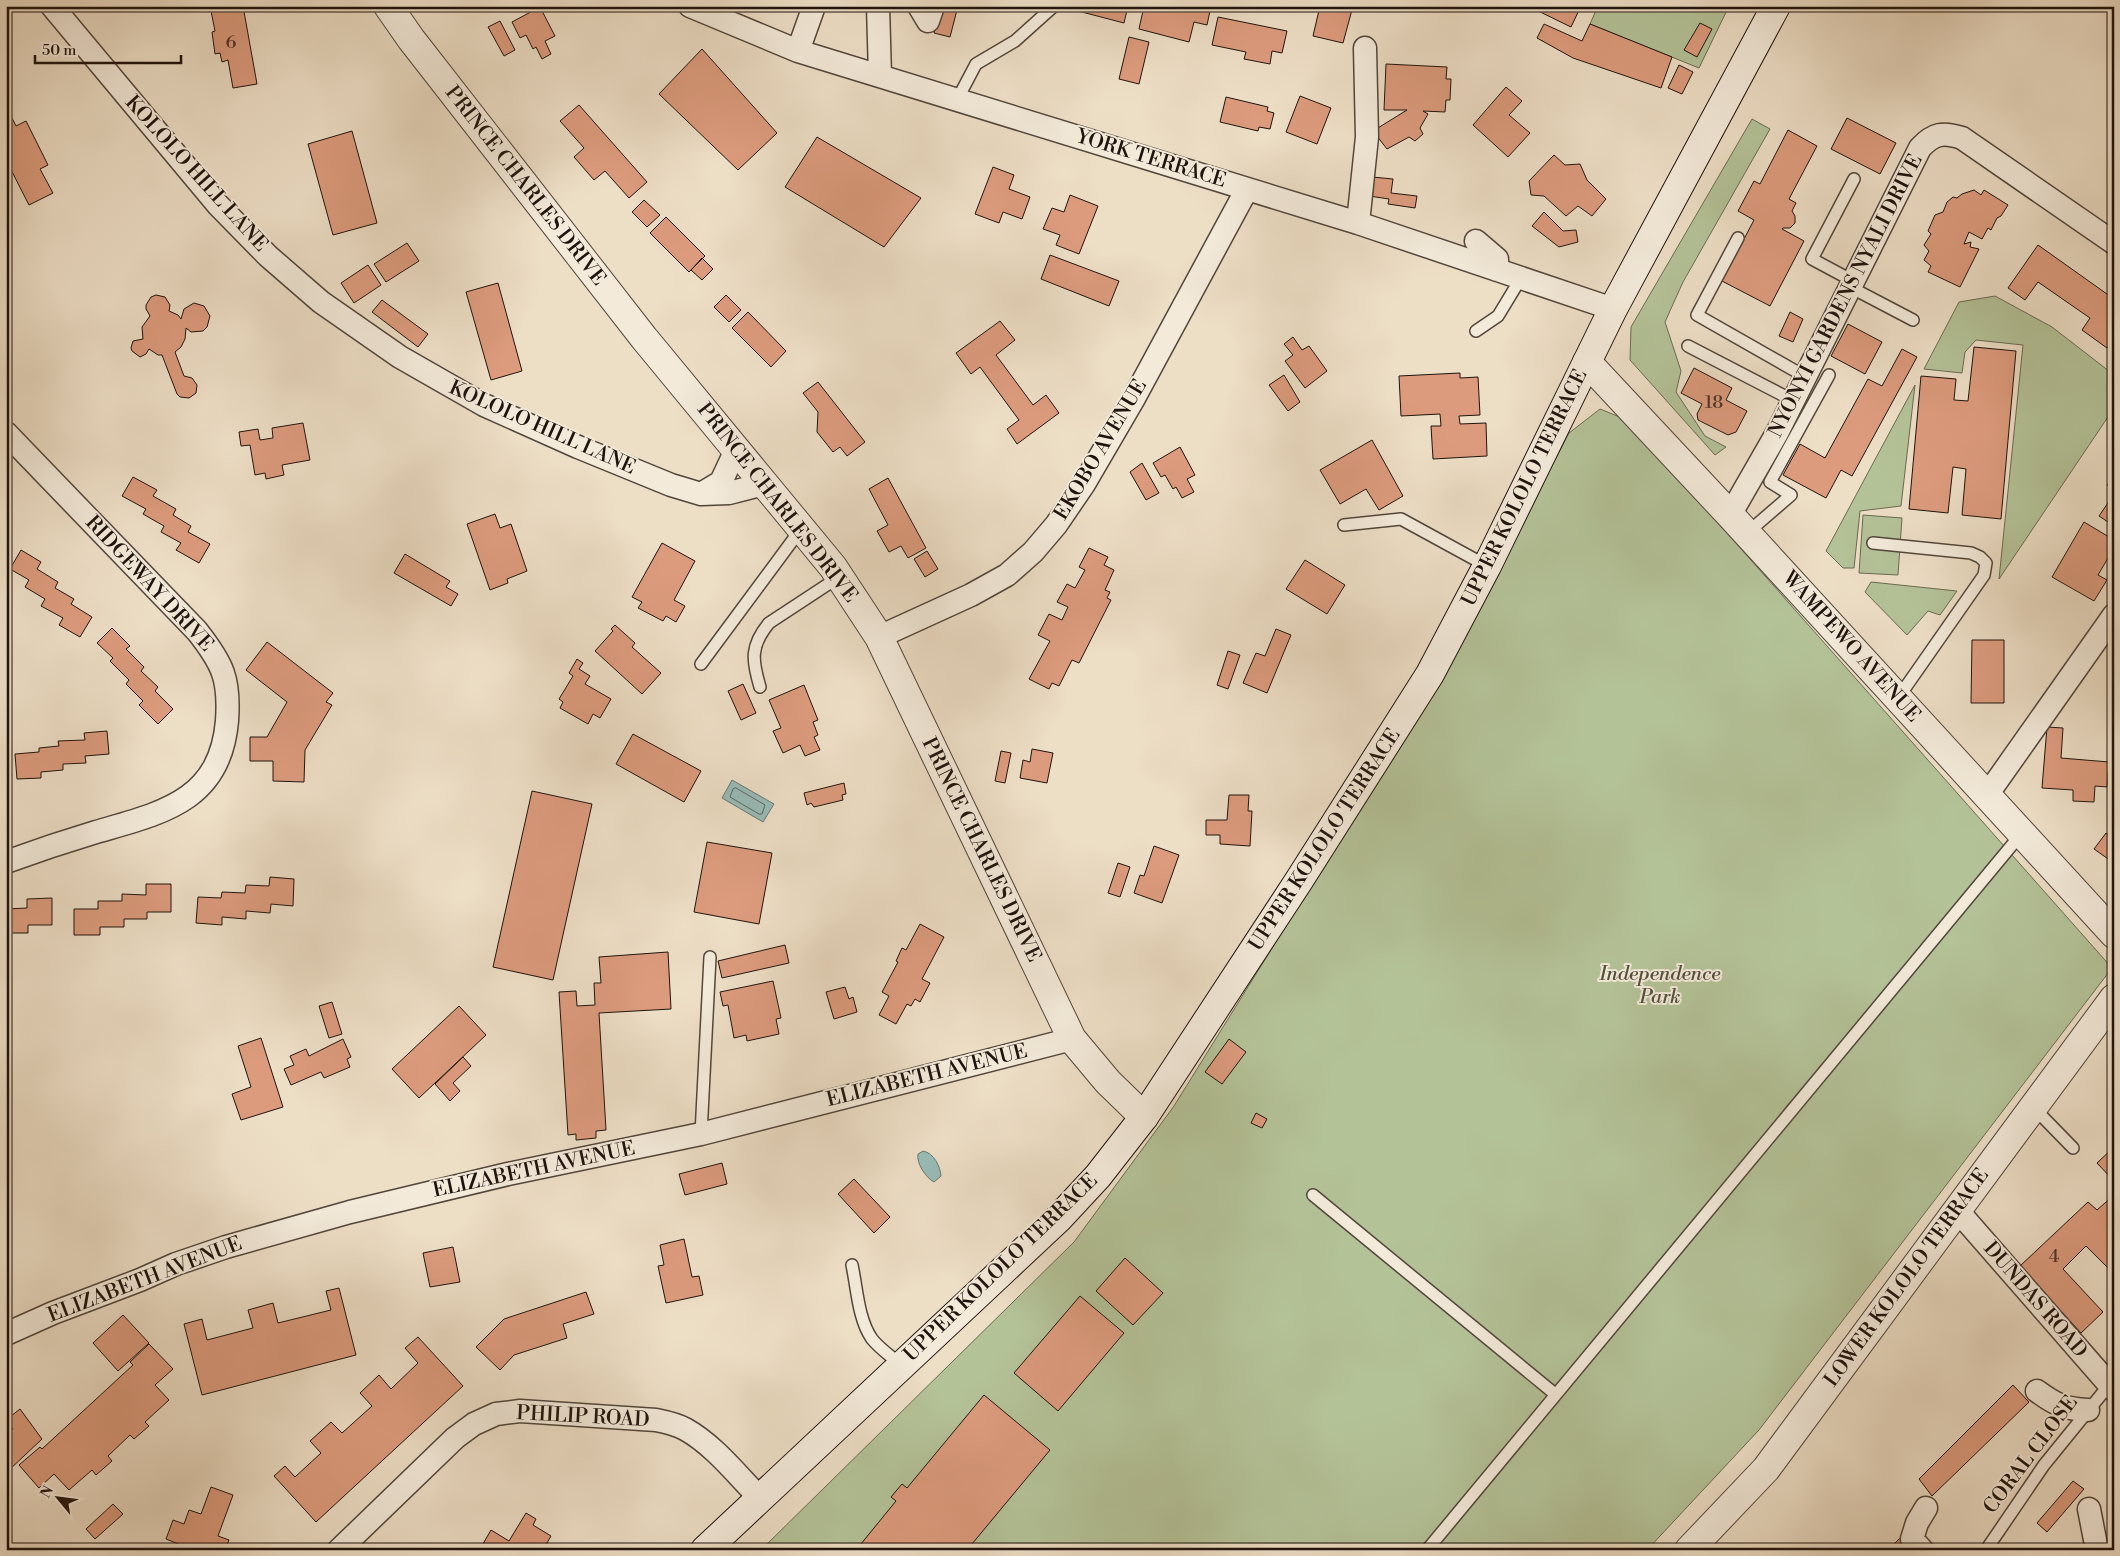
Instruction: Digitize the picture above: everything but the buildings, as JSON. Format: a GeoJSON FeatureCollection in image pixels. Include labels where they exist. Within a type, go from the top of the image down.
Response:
{"type":"FeatureCollection","features":[{"type":"Feature","properties":{"kind":"street","name":"KOLOLO HILL LANE"},"geometry":{"type":"LineString","coordinates":[[52,6],[218,205],[268,256],[321,302],[400,357],[484,405],[586,451],[671,485],[701,494],[729,493],[764,484]]}},
{"type":"Feature","properties":{"kind":"street","name":"PRINCE CHARLES DRIVE"},"geometry":{"type":"LineString","coordinates":[[388,6],[411,39],[644,338],[839,576],[878,637],[1072,1039],[1108,1082],[1144,1117]]}},
{"type":"Feature","properties":{"kind":"street","name":"YORK TERRACE"},"geometry":{"type":"LineString","coordinates":[[690,6],[798,51],[1358,223],[1613,309]]}},
{"type":"Feature","properties":{"kind":"street"},"geometry":{"type":"LineString","coordinates":[[798,51],[814,6]]}},
{"type":"Feature","properties":{"kind":"street"},"geometry":{"type":"LineString","coordinates":[[878,6],[880,76]]}},
{"type":"Feature","properties":{"kind":"street"},"geometry":{"type":"LineString","coordinates":[[919,6],[928,21],[934,6]]}},
{"type":"Feature","properties":{"kind":"street","name":"UPPER KOLOLO TERRACE"},"geometry":{"type":"LineString","coordinates":[[705,1550],[1059,1218],[1098,1176],[1144,1117],[1403,719],[1430,674],[1487,566],[1613,309],[1776,6]]}},
{"type":"Feature","properties":{"kind":"street"},"geometry":{"type":"LineString","coordinates":[[1358,223],[1366,137],[1365,48]]}},
{"type":"Feature","properties":{"kind":"street","name":"NYONYI GARDENS NYALI DRIVE"},"geometry":{"type":"LineString","coordinates":[[1739,524],[1785,437],[1794,401],[1920,148],[1929,139],[1948,134],[1962,138],[2113,240]]}},
{"type":"Feature","properties":{"kind":"street","name":"EKOBO AVENUE"},"geometry":{"type":"LineString","coordinates":[[878,637],[971,595],[1007,575],[1033,552],[1056,525],[1084,484],[1133,400],[1247,189]]}},
{"type":"Feature","properties":{"kind":"street"},"geometry":{"type":"LineString","coordinates":[[1476,241],[1497,258],[1497,270]]}},
{"type":"Feature","properties":{"kind":"street","name":"WAMPEWO AVENUE"},"geometry":{"type":"LineString","coordinates":[[1587,362],[1739,524],[2114,934]]}},
{"type":"Feature","properties":{"kind":"street","name":"RIDGEWAY DRIVE"},"geometry":{"type":"LineString","coordinates":[[6,433],[197,631],[222,665],[227,684],[228,705],[224,738],[212,771],[199,788],[179,804],[157,814],[46,847],[6,862]]}},
{"type":"Feature","properties":{"kind":"street"},"geometry":{"type":"LineString","coordinates":[[701,494],[721,482],[736,450]]}},
{"type":"Feature","properties":{"kind":"street"},"geometry":{"type":"LineString","coordinates":[[1987,795],[2114,614]]}},
{"type":"Feature","properties":{"kind":"street","name":"LOWER KOLOLO TERRACE"},"geometry":{"type":"LineString","coordinates":[[1689,1550],[1766,1469],[2114,998]]}},
{"type":"Feature","properties":{"kind":"street","name":"ELIZABETH AVENUE"},"geometry":{"type":"LineString","coordinates":[[6,1334],[53,1313],[140,1280],[176,1264],[226,1247],[350,1212],[480,1181],[701,1134],[1072,1039]]}},
{"type":"Feature","properties":{"kind":"street","name":"DUNDAS ROAD"},"geometry":{"type":"LineString","coordinates":[[1957,1210],[2112,1387]]}},
{"type":"Feature","properties":{"kind":"street"},"geometry":{"type":"LineString","coordinates":[[2037,1391],[2055,1404],[2072,1410],[2088,1410]]}},
{"type":"Feature","properties":{"kind":"street","name":"PHILIP ROAD"},"geometry":{"type":"LineString","coordinates":[[339,1550],[455,1438],[474,1424],[496,1414],[520,1411],[656,1420],[684,1428],[706,1444],[760,1498]]}},
{"type":"Feature","properties":{"kind":"street"},"geometry":{"type":"LineString","coordinates":[[1922,1550],[1912,1539],[1917,1523],[1926,1508]]}},
{"type":"Feature","properties":{"kind":"street"},"geometry":{"type":"LineString","coordinates":[[2089,1509],[2097,1550]]}},
{"type":"Feature","properties":{"kind":"lane"},"geometry":{"type":"LineString","coordinates":[[957,100],[976,64],[1015,41],[1054,6]]}},
{"type":"Feature","properties":{"kind":"lane"},"geometry":{"type":"LineString","coordinates":[[1854,179],[1812,259],[1913,320]]}},
{"type":"Feature","properties":{"kind":"lane"},"geometry":{"type":"LineString","coordinates":[[1738,238],[1697,315],[1806,377]]}},
{"type":"Feature","properties":{"kind":"lane"},"geometry":{"type":"LineString","coordinates":[[1476,331],[1498,316],[1521,278]]}},
{"type":"Feature","properties":{"kind":"lane"},"geometry":{"type":"LineString","coordinates":[[1688,346],[1794,401]]}},
{"type":"Feature","properties":{"kind":"lane"},"geometry":{"type":"LineString","coordinates":[[1739,524],[1791,496],[1770,482],[1785,437],[1828,375]]}},
{"type":"Feature","properties":{"kind":"lane"},"geometry":{"type":"LineString","coordinates":[[1344,525],[1401,519],[1487,566]]}},
{"type":"Feature","properties":{"kind":"lane"},"geometry":{"type":"LineString","coordinates":[[701,664],[801,528]]}},
{"type":"Feature","properties":{"kind":"lane"},"geometry":{"type":"LineString","coordinates":[[1873,543],[1971,553],[1980,556],[1986,563],[1984,575],[1898,698]]}},
{"type":"Feature","properties":{"kind":"lane"},"geometry":{"type":"LineString","coordinates":[[760,687],[753,661],[761,633],[769,623],[839,576]]}},
{"type":"Feature","properties":{"kind":"lane"},"geometry":{"type":"LineString","coordinates":[[1427,1550],[2022,833]]}},
{"type":"Feature","properties":{"kind":"lane"},"geometry":{"type":"LineString","coordinates":[[701,1134],[710,957]]}},
{"type":"Feature","properties":{"kind":"lane"},"geometry":{"type":"LineString","coordinates":[[2033,1107],[2073,1148]]}},
{"type":"Feature","properties":{"kind":"lane"},"geometry":{"type":"LineString","coordinates":[[1313,1195],[1555,1394]]}},
{"type":"Feature","properties":{"kind":"lane"},"geometry":{"type":"LineString","coordinates":[[852,1265],[863,1320],[867,1330],[873,1340],[901,1366]]}},
{"type":"Feature","properties":{"kind":"lane","name":"CORAL CLOSE"},"geometry":{"type":"LineString","coordinates":[[1986,1550],[2044,1465],[2088,1410],[2112,1387]]}},
{"type":"Feature","properties":{"kind":"green space"},"geometry":{"type":"Polygon","coordinates":[[[1598,6],[1729,6],[1699,68],[1590,24],[1598,6]]]}},
{"type":"Feature","properties":{"kind":"green space"},"geometry":{"type":"Polygon","coordinates":[[[1752,119],[1770,129],[1683,282],[1665,322],[1681,371],[1676,392],[1705,436],[1726,447],[1715,455],[1630,360],[1631,327],[1752,119]]]}},
{"type":"Feature","properties":{"kind":"green space"},"geometry":{"type":"Polygon","coordinates":[[[1995,296],[2052,327],[2114,375],[2114,408],[1999,579],[2023,345],[1976,340],[1965,352],[1962,373],[1924,369],[1959,302],[1995,296]]]}},
{"type":"Feature","properties":{"kind":"green space"},"geometry":{"type":"Polygon","coordinates":[[[1915,385],[1901,506],[1860,511],[1854,568],[1843,568],[1826,551],[1915,385]]]}},
{"type":"Feature","properties":{"kind":"green space","name":"Independence Park"},"geometry":{"type":"Polygon","coordinates":[[[1600,409],[1627,420],[2112,968],[1759,1430],[1647,1550],[761,1550],[1074,1242],[1174,1106],[1297,908],[1473,615],[1569,433],[1600,409]]]}},
{"type":"Feature","properties":{"kind":"green space"},"geometry":{"type":"Polygon","coordinates":[[[1863,515],[1902,518],[1898,575],[1859,573],[1863,515]]]}},
{"type":"Feature","properties":{"kind":"green space"},"geometry":{"type":"Polygon","coordinates":[[[1871,582],[1957,591],[1940,615],[1928,611],[1907,635],[1865,592],[1871,582]]]}},
{"type":"Feature","properties":{"kind":"water"},"geometry":{"type":"Polygon","coordinates":[[[732,780],[774,804],[763,822],[722,798],[732,780]]]}},
{"type":"Feature","properties":{"kind":"water"},"geometry":{"type":"Polygon","coordinates":[[[923,1151],[930,1154],[936,1160],[939,1168],[941,1176],[934,1182],[925,1174],[920,1166],[918,1154],[923,1151]]]}}]}
